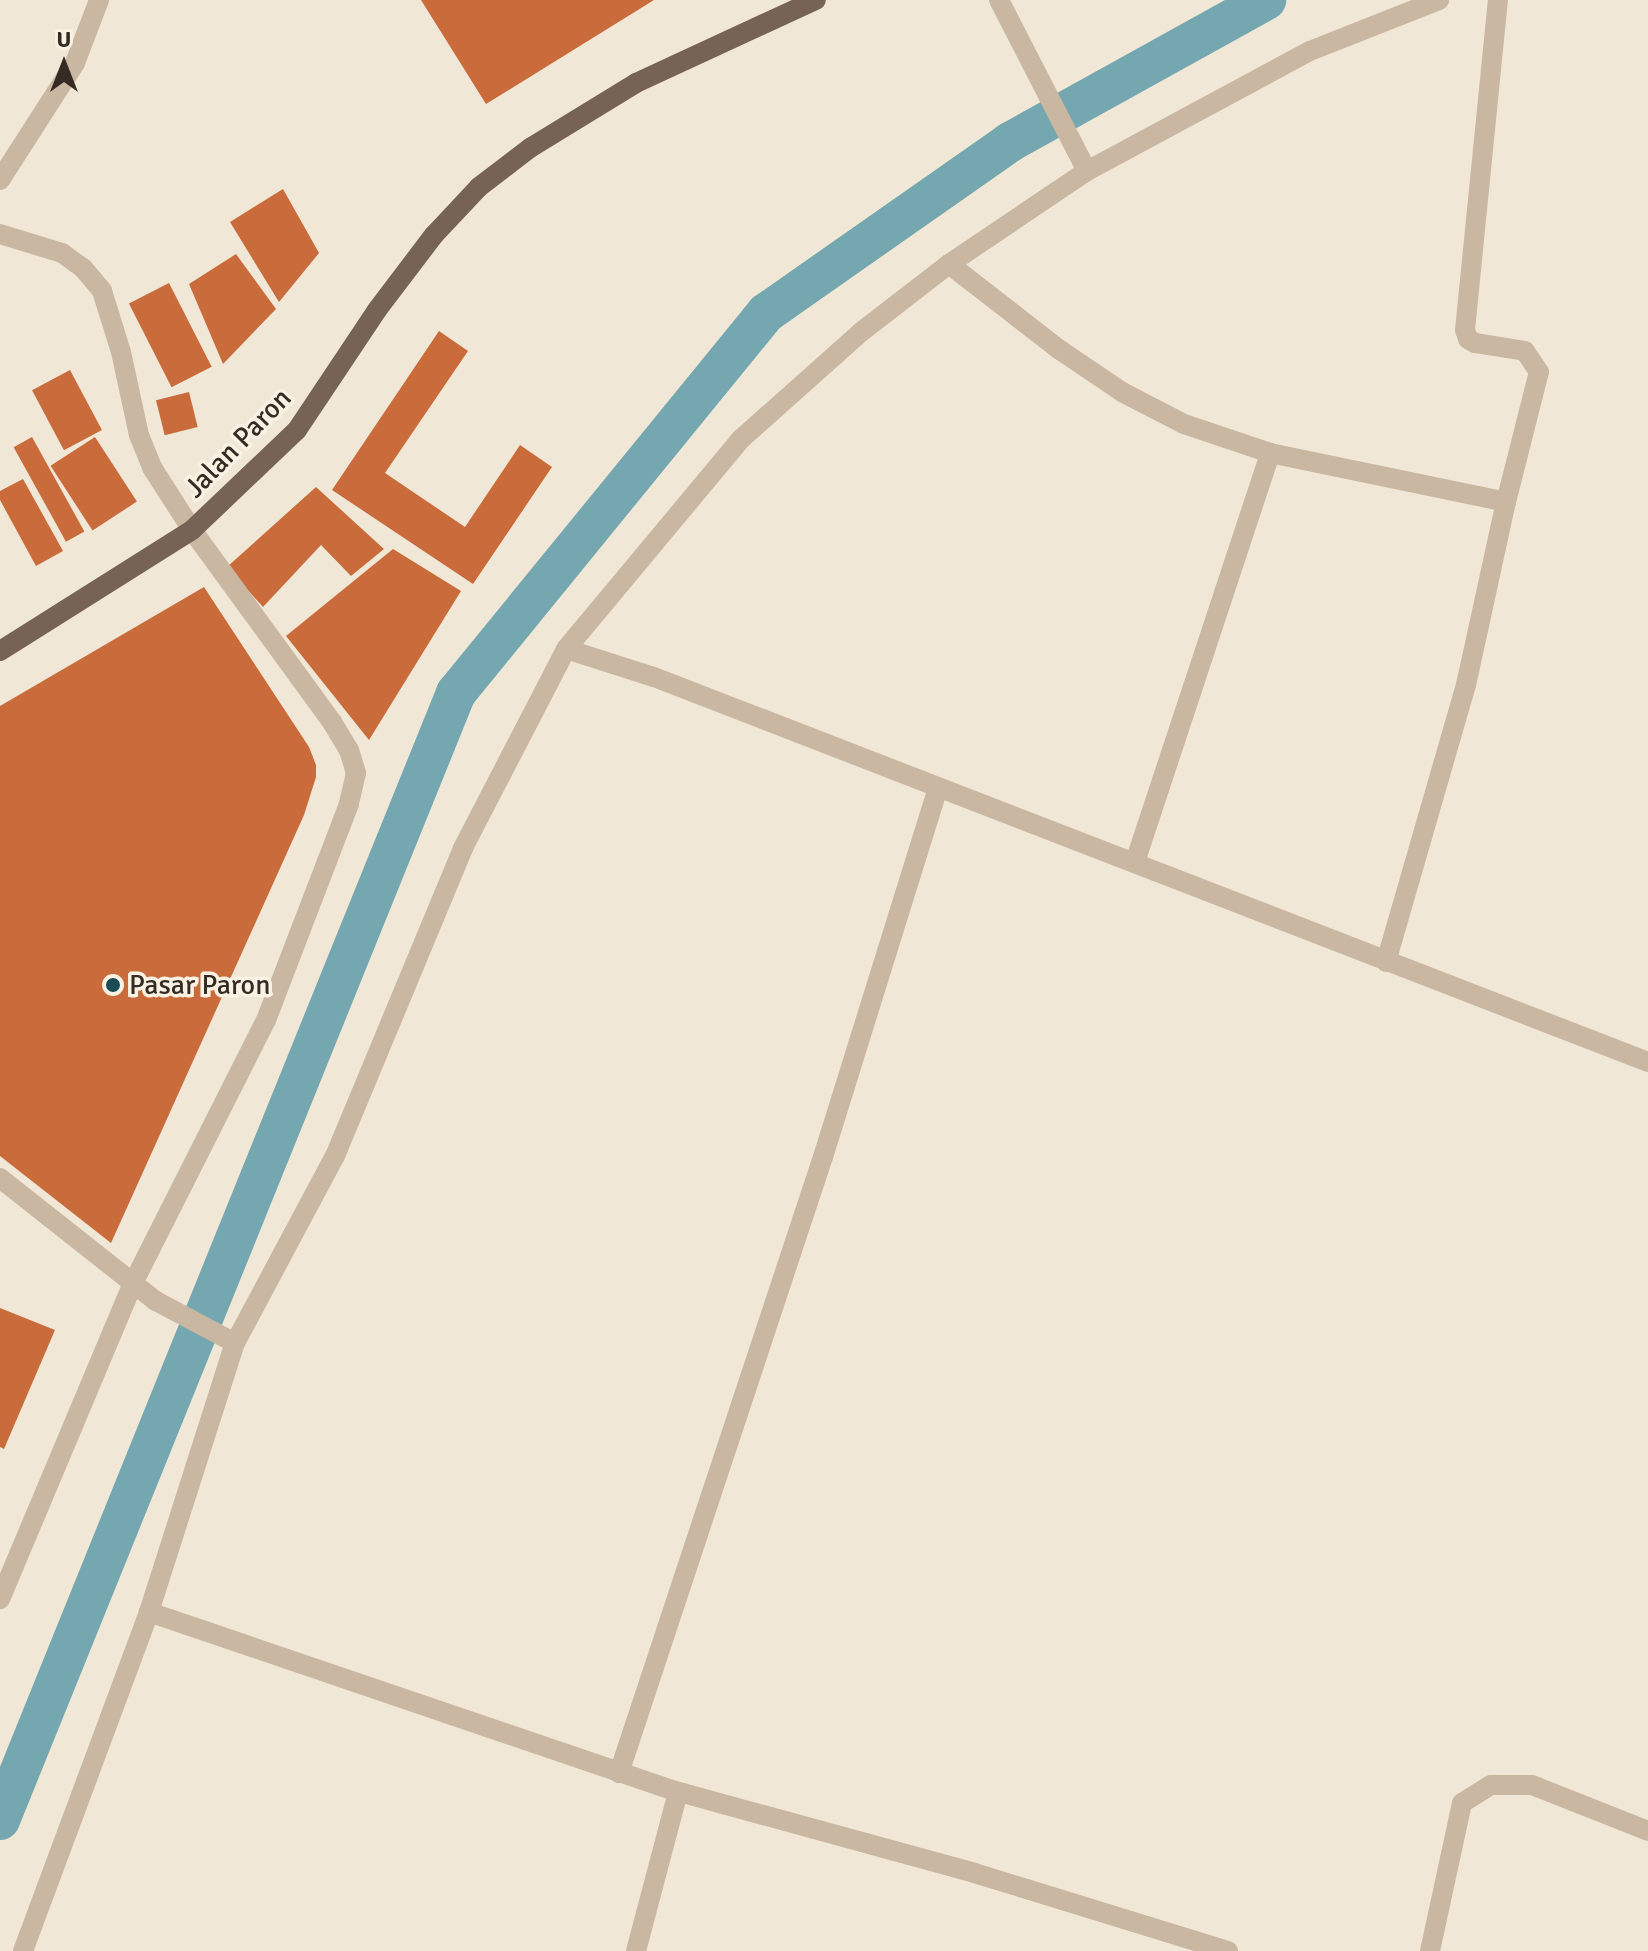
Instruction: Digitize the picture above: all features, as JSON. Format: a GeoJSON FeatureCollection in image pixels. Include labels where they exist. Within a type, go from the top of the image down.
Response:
{"type":"FeatureCollection","features":[{"type":"Feature","properties":{"kind":"main road","name":"Jalan Paron"},"geometry":{"type":"LineString","coordinates":[[0,651],[192,530],[297,430],[377,310],[434,235],[479,187],[530,148],[636,83],[816,0]]}},
{"type":"Feature","properties":{"kind":"street"},"geometry":{"type":"LineString","coordinates":[[0,180],[75,63],[99,0]]}},
{"type":"Feature","properties":{"kind":"street"},"geometry":{"type":"LineString","coordinates":[[999,0],[1082,162]]}},
{"type":"Feature","properties":{"kind":"street"},"geometry":{"type":"LineString","coordinates":[[23,1951],[149,1612],[229,1339],[335,1156],[463,848],[566,649],[741,439],[861,332],[1082,162],[1310,51],[1439,0]]}},
{"type":"Feature","properties":{"kind":"street"},"geometry":{"type":"LineString","coordinates":[[1386,962],[1466,685],[1506,502],[1539,372],[1538,364],[1525,351],[1475,343],[1468,339],[1465,330],[1498,0]]}},
{"type":"Feature","properties":{"kind":"street"},"geometry":{"type":"LineString","coordinates":[[0,234],[62,253],[83,268],[102,291],[121,352],[139,435],[153,469],[192,530],[332,722],[349,750],[356,773],[349,804],[266,1020],[133,1283],[0,1599]]}},
{"type":"Feature","properties":{"kind":"street"},"geometry":{"type":"LineString","coordinates":[[949,264],[1060,350],[1122,392],[1184,424],[1270,453],[1506,502]]}},
{"type":"Feature","properties":{"kind":"street"},"geometry":{"type":"LineString","coordinates":[[1135,862],[1270,453]]}},
{"type":"Feature","properties":{"kind":"street"},"geometry":{"type":"LineString","coordinates":[[566,649],[654,677],[1648,1062]]}},
{"type":"Feature","properties":{"kind":"street"},"geometry":{"type":"LineString","coordinates":[[619,1773],[823,1157],[938,788]]}},
{"type":"Feature","properties":{"kind":"street"},"geometry":{"type":"LineString","coordinates":[[0,1178],[156,1301],[229,1339]]}},
{"type":"Feature","properties":{"kind":"street"},"geometry":{"type":"LineString","coordinates":[[149,1612],[678,1792],[975,1873],[1228,1951]]}},
{"type":"Feature","properties":{"kind":"street"},"geometry":{"type":"LineString","coordinates":[[1430,1951],[1462,1803],[1491,1785],[1532,1785],[1648,1831]]}},
{"type":"Feature","properties":{"kind":"street"},"geometry":{"type":"LineString","coordinates":[[636,1951],[678,1792]]}},
{"type":"Feature","properties":{"kind":"building"},"geometry":{"type":"Polygon","coordinates":[[[421,0],[654,0],[486,104],[421,0]]]}},
{"type":"Feature","properties":{"kind":"building"},"geometry":{"type":"Polygon","coordinates":[[[283,189],[319,253],[279,302],[230,222],[283,189]]]}},
{"type":"Feature","properties":{"kind":"building"},"geometry":{"type":"Polygon","coordinates":[[[236,254],[276,309],[223,364],[189,284],[236,254]]]}},
{"type":"Feature","properties":{"kind":"building"},"geometry":{"type":"Polygon","coordinates":[[[169,283],[212,367],[172,387],[129,303],[169,283]]]}},
{"type":"Feature","properties":{"kind":"building"},"geometry":{"type":"Polygon","coordinates":[[[439,331],[468,351],[385,473],[465,527],[520,445],[552,467],[473,584],[332,490],[439,331]]]}},
{"type":"Feature","properties":{"kind":"building"},"geometry":{"type":"Polygon","coordinates":[[[70,370],[102,430],[64,450],[32,390],[70,370]]]}},
{"type":"Feature","properties":{"kind":"building"},"geometry":{"type":"Polygon","coordinates":[[[189,392],[198,427],[165,435],[156,400],[189,392]]]}},
{"type":"Feature","properties":{"kind":"building"},"geometry":{"type":"Polygon","coordinates":[[[32,437],[84,531],[66,542],[14,447],[32,437]]]}},
{"type":"Feature","properties":{"kind":"building"},"geometry":{"type":"Polygon","coordinates":[[[95,437],[137,502],[92,530],[51,466],[95,437]]]}},
{"type":"Feature","properties":{"kind":"building"},"geometry":{"type":"Polygon","coordinates":[[[23,479],[63,551],[36,566],[0,500],[0,491],[23,479]]]}},
{"type":"Feature","properties":{"kind":"building"},"geometry":{"type":"Polygon","coordinates":[[[316,487],[384,549],[351,576],[321,545],[263,607],[227,567],[316,487]]]}},
{"type":"Feature","properties":{"kind":"building"},"geometry":{"type":"Polygon","coordinates":[[[393,549],[461,591],[369,740],[286,636],[393,549]]]}},
{"type":"Feature","properties":{"kind":"building","name":"Pasar Paron"},"geometry":{"type":"Polygon","coordinates":[[[204,587],[309,747],[316,765],[316,777],[304,815],[111,1243],[0,1156],[0,706],[204,587]]]}},
{"type":"Feature","properties":{"kind":"building"},"geometry":{"type":"Polygon","coordinates":[[[0,1308],[55,1330],[4,1449],[0,1447],[0,1308]]]}},
{"type":"Feature","properties":{"kind":"waterway"},"geometry":{"type":"LineString","coordinates":[[0,1820],[456,693],[766,313],[1010,142],[1266,0]]}},
{"type":"Feature","properties":{"kind":"place","name":"Pasar Paron"},"geometry":{"type":"Point","coordinates":[113,985]}}]}
